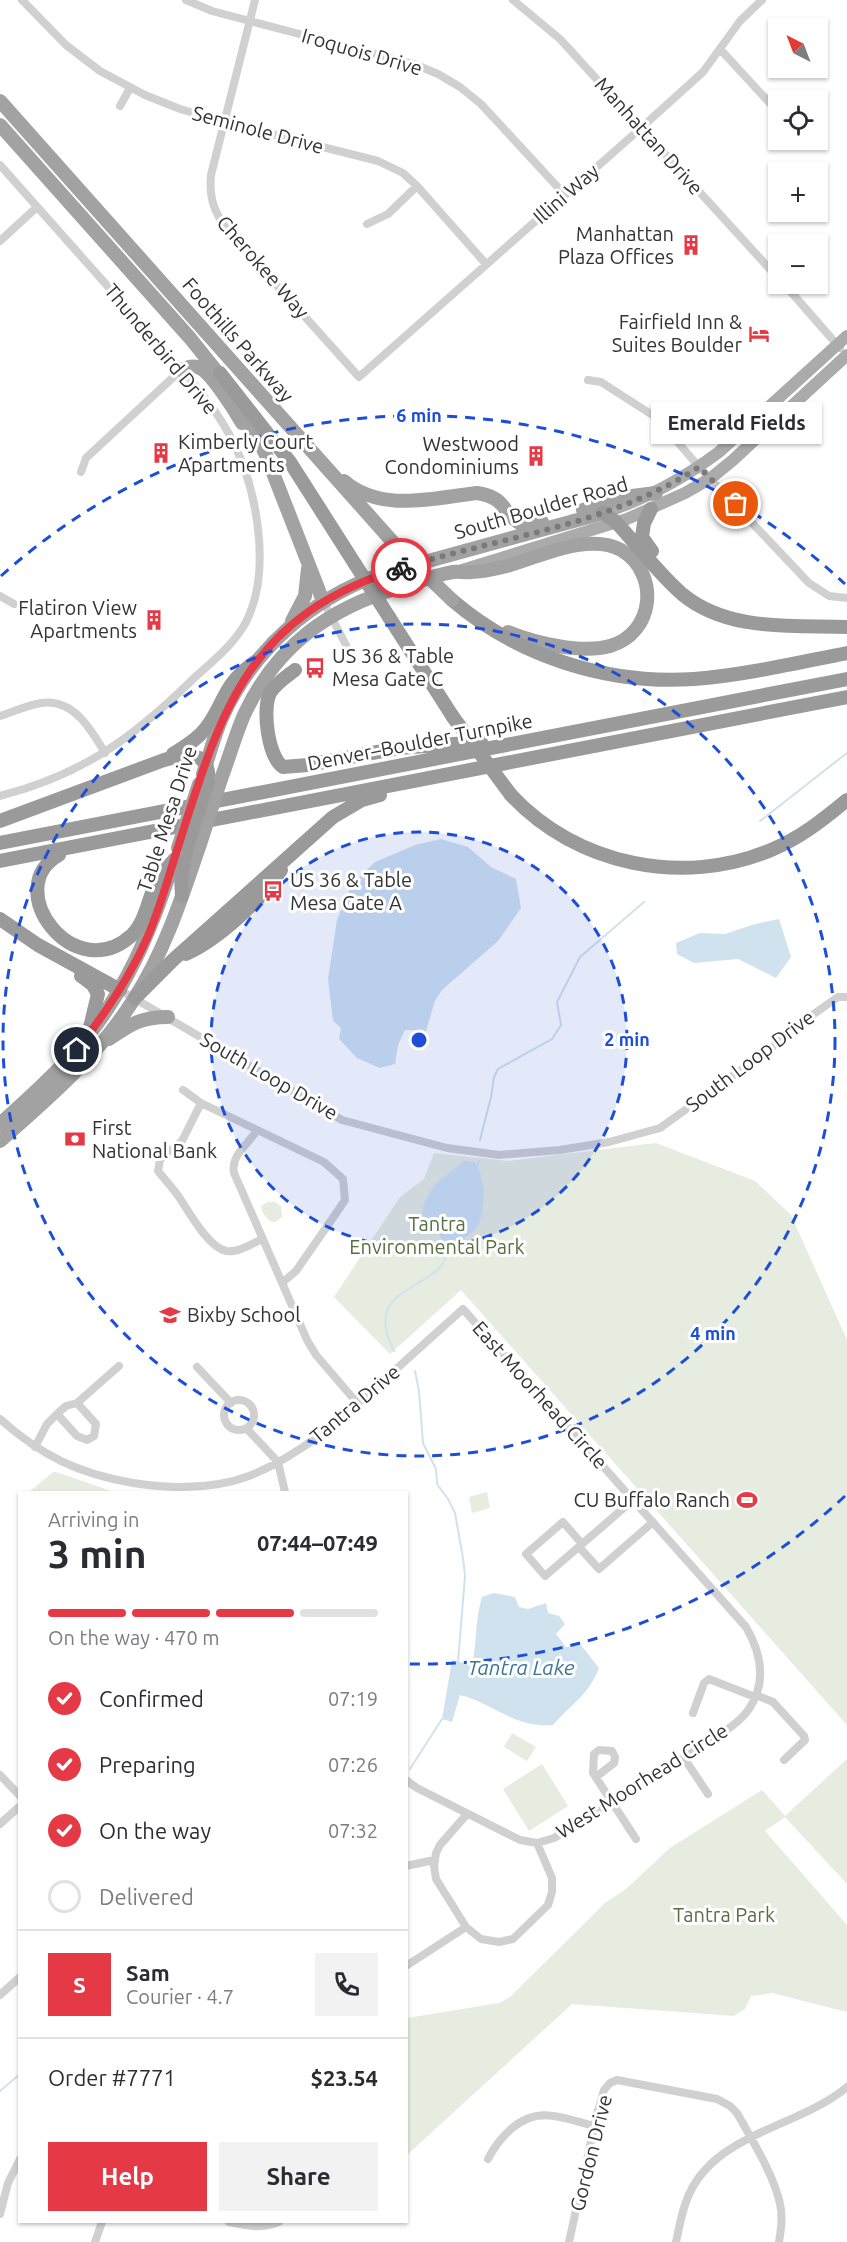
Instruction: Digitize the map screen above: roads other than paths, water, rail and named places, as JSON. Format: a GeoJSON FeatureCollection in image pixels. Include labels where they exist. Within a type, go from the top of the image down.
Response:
{"type":"FeatureCollection","features":[{"type":"Feature","properties":{"kind":"highway","name":"Foothills Parkway"},"geometry":{"type":"LineString","coordinates":[[0,101],[309,450],[399,549],[452,600],[489,623],[526,639],[587,648],[610,646],[628,637],[645,614],[648,599],[645,580],[638,566],[621,550],[602,543],[576,546],[481,572],[455,572]]}},
{"type":"Feature","properties":{"kind":"highway","name":"Foothills Parkway"},"geometry":{"type":"LineString","coordinates":[[0,125],[220,373],[254,430],[280,494]]}},
{"type":"Feature","properties":{"kind":"highway"},"geometry":{"type":"LineString","coordinates":[[181,370],[188,367],[199,367],[210,378],[239,418],[280,494],[323,601]]}},
{"type":"Feature","properties":{"kind":"highway"},"geometry":{"type":"LineString","coordinates":[[220,373],[284,454],[453,717],[511,795],[545,827],[586,850],[640,864],[676,867],[717,865],[764,853],[793,839],[847,800]]}},
{"type":"Feature","properties":{"kind":"highway"},"geometry":{"type":"LineString","coordinates":[[309,450],[327,462],[349,485],[365,494],[390,501],[402,501],[477,493],[501,502],[511,516],[521,524],[535,524],[624,497],[656,493]]}},
{"type":"Feature","properties":{"kind":"highway"},"geometry":{"type":"LineString","coordinates":[[651,509],[644,523],[642,537],[665,566],[674,586]]}},
{"type":"Feature","properties":{"kind":"highway"},"geometry":{"type":"LineString","coordinates":[[603,513],[616,522],[674,586],[696,604],[720,616],[759,624],[847,627]]}},
{"type":"Feature","properties":{"kind":"highway","name":"South Boulder Road"},"geometry":{"type":"LineString","coordinates":[[405,567],[603,513]]}},
{"type":"Feature","properties":{"kind":"highway"},"geometry":{"type":"LineString","coordinates":[[290,625],[305,596],[308,564]]}},
{"type":"Feature","properties":{"kind":"highway","name":"Table Mesa Drive"},"geometry":{"type":"LineString","coordinates":[[206,765],[233,696],[255,662],[290,625],[323,601],[362,581],[405,567]]}},
{"type":"Feature","properties":{"kind":"highway","name":"South Boulder Road"},"geometry":{"type":"LineString","coordinates":[[418,582],[455,572]]}},
{"type":"Feature","properties":{"kind":"highway","name":"Table Mesa Drive"},"geometry":{"type":"LineString","coordinates":[[210,782],[264,679],[297,641],[331,616],[357,603],[418,582]]}},
{"type":"Feature","properties":{"kind":"highway"},"geometry":{"type":"LineString","coordinates":[[452,600],[489,629],[523,647],[571,664],[627,676],[672,680],[705,678],[847,653]]}},
{"type":"Feature","properties":{"kind":"highway"},"geometry":{"type":"LineString","coordinates":[[164,760],[200,735],[210,722],[231,682],[255,662]]}},
{"type":"Feature","properties":{"kind":"highway"},"geometry":{"type":"LineString","coordinates":[[264,679],[295,670],[282,679],[270,694],[266,711],[274,757],[286,768],[389,750],[552,736]]}},
{"type":"Feature","properties":{"kind":"highway","name":"Denver–Boulder Turnpike"},"geometry":{"type":"LineString","coordinates":[[0,843],[847,679]]}},
{"type":"Feature","properties":{"kind":"highway","name":"Denver–Boulder Turnpike"},"geometry":{"type":"LineString","coordinates":[[0,861],[847,697]]}},
{"type":"Feature","properties":{"kind":"highway"},"geometry":{"type":"LineString","coordinates":[[0,821],[164,760],[186,754],[200,758],[206,765],[210,782],[185,849],[159,878],[143,918],[132,935],[104,948],[81,950],[61,942],[44,928],[32,910],[29,892],[32,878],[42,863],[82,845]]}},
{"type":"Feature","properties":{"kind":"highway"},"geometry":{"type":"LineString","coordinates":[[135,998],[173,960],[203,946],[223,930],[270,887],[297,849],[333,817],[362,800],[442,775]]}},
{"type":"Feature","properties":{"kind":"highway","name":"Table Mesa Drive"},"geometry":{"type":"LineString","coordinates":[[0,1141],[74,1074],[100,1046],[135,998],[166,938],[182,896],[181,877],[185,849]]}},
{"type":"Feature","properties":{"kind":"highway","name":"Table Mesa Drive"},"geometry":{"type":"LineString","coordinates":[[0,1124],[53,1075],[88,1036],[120,990],[147,937],[185,849]]}},
{"type":"Feature","properties":{"kind":"highway"},"geometry":{"type":"LineString","coordinates":[[0,919],[28,939],[120,990]]}},
{"type":"Feature","properties":{"kind":"highway"},"geometry":{"type":"LineString","coordinates":[[57,956],[97,991],[98,998],[88,1036]]}},
{"type":"Feature","properties":{"kind":"highway"},"geometry":{"type":"LineString","coordinates":[[100,1046],[138,1021],[154,1017],[168,1017]]}},
{"type":"Feature","properties":{"kind":"main road","name":"South Boulder Road"},"geometry":{"type":"LineString","coordinates":[[603,513],[656,493],[699,467],[719,452],[842,340]]}},
{"type":"Feature","properties":{"kind":"main road","name":"South Boulder Road"},"geometry":{"type":"LineString","coordinates":[[455,572],[616,522],[678,497],[711,478],[734,460],[847,356]]}},
{"type":"Feature","properties":{"kind":"street","name":"Seminole Drive"},"geometry":{"type":"LineString","coordinates":[[22,0],[66,45],[100,71],[130,88],[180,109],[378,161],[403,173],[486,264]]}},
{"type":"Feature","properties":{"kind":"street","name":"Iroquois Drive"},"geometry":{"type":"LineString","coordinates":[[186,0],[212,11],[414,64],[438,74],[460,87],[481,104],[565,195]]}},
{"type":"Feature","properties":{"kind":"street","name":"Cherokee Way"},"geometry":{"type":"LineString","coordinates":[[255,0],[211,175],[210,195],[214,210],[228,231],[359,377]]}},
{"type":"Feature","properties":{"kind":"street","name":"Manhattan Drive"},"geometry":{"type":"LineString","coordinates":[[513,0],[560,39],[768,267]]}},
{"type":"Feature","properties":{"kind":"street","name":"Illini Way"},"geometry":{"type":"LineString","coordinates":[[359,377],[703,72],[740,21],[762,0]]}},
{"type":"Feature","properties":{"kind":"street"},"geometry":{"type":"LineString","coordinates":[[720,49],[768,101]]}},
{"type":"Feature","properties":{"kind":"street"},"geometry":{"type":"LineString","coordinates":[[120,106],[130,88]]}},
{"type":"Feature","properties":{"kind":"street","name":"Thunderbird Drive"},"geometry":{"type":"LineString","coordinates":[[0,165],[206,398],[220,418],[235,445],[247,475],[257,528],[259,559],[254,604],[246,622],[235,639],[168,704],[135,732],[79,768],[43,783],[0,796]]}},
{"type":"Feature","properties":{"kind":"street"},"geometry":{"type":"LineString","coordinates":[[367,224],[388,214],[417,186]]}},
{"type":"Feature","properties":{"kind":"street"},"geometry":{"type":"LineString","coordinates":[[0,241],[37,207]]}},
{"type":"Feature","properties":{"kind":"street"},"geometry":{"type":"LineString","coordinates":[[794,294],[842,340],[847,356]]}},
{"type":"Feature","properties":{"kind":"street"},"geometry":{"type":"LineString","coordinates":[[81,472],[86,458],[181,370]]}},
{"type":"Feature","properties":{"kind":"street"},"geometry":{"type":"LineString","coordinates":[[588,380],[601,382],[657,418],[699,467],[809,583],[829,597],[847,598]]}},
{"type":"Feature","properties":{"kind":"street"},"geometry":{"type":"LineString","coordinates":[[0,596],[14,604]]}},
{"type":"Feature","properties":{"kind":"street"},"geometry":{"type":"LineString","coordinates":[[323,601],[346,645]]}},
{"type":"Feature","properties":{"kind":"street"},"geometry":{"type":"LineString","coordinates":[[0,716],[41,703],[59,704],[72,710],[83,719],[105,753]]}},
{"type":"Feature","properties":{"kind":"street","name":"South Loop Drive"},"geometry":{"type":"LineString","coordinates":[[120,990],[342,1120],[447,1148],[499,1155],[560,1150],[609,1142],[660,1128],[838,997],[847,997]]}},
{"type":"Feature","properties":{"kind":"street"},"geometry":{"type":"LineString","coordinates":[[183,1090],[201,1103],[324,1162],[343,1179],[345,1200],[296,1271],[283,1282]]}},
{"type":"Feature","properties":{"kind":"street"},"geometry":{"type":"LineString","coordinates":[[201,1103],[182,1141],[160,1160],[158,1172],[180,1198],[193,1220],[225,1251],[236,1250],[262,1239]]}},
{"type":"Feature","properties":{"kind":"street"},"geometry":{"type":"LineString","coordinates":[[257,1130],[235,1158],[233,1167],[303,1333],[316,1355],[358,1404]]}},
{"type":"Feature","properties":{"kind":"street","name":"Tantra Drive"},"geometry":{"type":"LineString","coordinates":[[0,1419],[34,1447],[55,1459],[110,1479],[182,1488],[225,1482],[249,1476],[278,1462],[327,1431],[463,1309]]}},
{"type":"Feature","properties":{"kind":"street","name":"East Moorhead Circle"},"geometry":{"type":"LineString","coordinates":[[463,1309],[746,1627],[756,1645]]}},
{"type":"Feature","properties":{"kind":"street"},"geometry":{"type":"LineString","coordinates":[[34,1447],[47,1424],[57,1414],[66,1406],[77,1404],[119,1366]]}},
{"type":"Feature","properties":{"kind":"street"},"geometry":{"type":"LineString","coordinates":[[197,1367],[231,1403]]}},
{"type":"Feature","properties":{"kind":"street"},"geometry":{"type":"LineString","coordinates":[[244,1401],[252,1407],[254,1418],[247,1429],[235,1430],[226,1422],[225,1410],[231,1403],[244,1401]]}},
{"type":"Feature","properties":{"kind":"street"},"geometry":{"type":"LineString","coordinates":[[57,1414],[76,1436],[88,1440],[94,1434],[96,1425],[77,1404]]}},
{"type":"Feature","properties":{"kind":"street"},"geometry":{"type":"LineString","coordinates":[[247,1429],[278,1462],[285,1491]]}},
{"type":"Feature","properties":{"kind":"street"},"geometry":{"type":"LineString","coordinates":[[633,1500],[580,1546],[545,1576],[526,1554],[562,1522],[580,1546],[599,1569],[653,1522]]}},
{"type":"Feature","properties":{"kind":"street","name":"West Moorhead Circle"},"geometry":{"type":"LineString","coordinates":[[408,1781],[520,1840],[537,1843],[554,1838],[684,1758],[740,1720],[750,1708],[761,1676],[756,1645]]}},
{"type":"Feature","properties":{"kind":"street"},"geometry":{"type":"LineString","coordinates":[[693,1713],[704,1683],[709,1679],[773,1702],[804,1736],[805,1740],[784,1760]]}},
{"type":"Feature","properties":{"kind":"street"},"geometry":{"type":"LineString","coordinates":[[684,1758],[708,1794]]}},
{"type":"Feature","properties":{"kind":"street"},"geometry":{"type":"LineString","coordinates":[[0,1774],[18,1794]]}},
{"type":"Feature","properties":{"kind":"street"},"geometry":{"type":"LineString","coordinates":[[596,1777],[636,1839]]}},
{"type":"Feature","properties":{"kind":"street"},"geometry":{"type":"LineString","coordinates":[[0,1824],[18,1808]]}},
{"type":"Feature","properties":{"kind":"street"},"geometry":{"type":"LineString","coordinates":[[467,1814],[440,1845],[434,1860],[436,1879],[466,1927],[485,1940],[499,1942],[510,1940],[548,1905],[552,1892],[552,1878],[537,1843]]}},
{"type":"Feature","properties":{"kind":"street"},"geometry":{"type":"LineString","coordinates":[[408,1866],[434,1860]]}},
{"type":"Feature","properties":{"kind":"street"},"geometry":{"type":"LineString","coordinates":[[408,1965],[466,1927]]}},
{"type":"Feature","properties":{"kind":"street"},"geometry":{"type":"LineString","coordinates":[[0,1995],[18,1979]]}},
{"type":"Feature","properties":{"kind":"street","name":"Gordon Drive"},"geometry":{"type":"LineString","coordinates":[[570,2242],[594,2126],[604,2090],[610,2083],[616,2080],[718,2099],[737,2114],[750,2138]]}},
{"type":"Feature","properties":{"kind":"street"},"geometry":{"type":"LineString","coordinates":[[676,2242],[686,2202],[695,2183],[716,2159],[750,2138],[826,2103],[847,2087]]}},
{"type":"Feature","properties":{"kind":"street"},"geometry":{"type":"LineString","coordinates":[[488,2158],[500,2140],[520,2121],[530,2116],[549,2115],[594,2126]]}},
{"type":"Feature","properties":{"kind":"street"},"geometry":{"type":"LineString","coordinates":[[750,2138],[771,2178],[780,2202],[782,2218],[779,2242]]}},
{"type":"Feature","properties":{"kind":"street"},"geometry":{"type":"LineString","coordinates":[[0,2214],[8,2183],[18,2163]]}},
{"type":"Feature","properties":{"kind":"street"},"geometry":{"type":"LineString","coordinates":[[95,2242],[102,2223]]}},
{"type":"Feature","properties":{"kind":"street"},"geometry":{"type":"LineString","coordinates":[[234,2223],[256,2228],[276,2223]]}},
{"type":"Feature","properties":{"kind":"water"},"geometry":{"type":"Polygon","coordinates":[[[441,839],[468,847],[491,867],[516,879],[521,908],[498,941],[442,990],[435,1001],[426,1031],[405,1030],[398,1045],[395,1064],[380,1068],[357,1058],[339,1039],[341,1028],[333,1021],[328,979],[337,920],[352,884],[375,862],[415,845],[441,839]]]}},
{"type":"Feature","properties":{"kind":"water"},"geometry":{"type":"Polygon","coordinates":[[[779,919],[791,957],[776,978],[738,959],[694,963],[677,954],[676,943],[700,933],[725,934],[779,919]]]}},
{"type":"Feature","properties":{"kind":"water"},"geometry":{"type":"Polygon","coordinates":[[[464,1161],[475,1162],[479,1169],[484,1194],[481,1218],[474,1231],[457,1244],[448,1246],[422,1214],[427,1196],[432,1189],[464,1161]]]}},
{"type":"Feature","properties":{"kind":"water","name":"Tantra Lake"},"geometry":{"type":"Polygon","coordinates":[[[494,1593],[515,1597],[519,1607],[528,1609],[546,1603],[548,1613],[559,1616],[565,1624],[556,1634],[566,1647],[580,1644],[599,1668],[585,1693],[553,1725],[527,1723],[460,1695],[452,1722],[442,1719],[452,1660],[472,1665],[482,1597],[494,1593]]]}},
{"type":"Feature","properties":{"kind":"waterway"},"geometry":{"type":"LineString","coordinates":[[760,821],[847,753]]}},
{"type":"Feature","properties":{"kind":"waterway"},"geometry":{"type":"LineString","coordinates":[[480,1140],[494,1077],[498,1069],[552,1039],[561,1025],[557,1002],[580,957],[644,902]]}},
{"type":"Feature","properties":{"kind":"waterway"},"geometry":{"type":"LineString","coordinates":[[477,1166],[479,1161]]}},
{"type":"Feature","properties":{"kind":"waterway"},"geometry":{"type":"LineString","coordinates":[[394,1351],[386,1328],[387,1312],[406,1290],[434,1273],[444,1261],[449,1246]]}},
{"type":"Feature","properties":{"kind":"waterway"},"geometry":{"type":"LineString","coordinates":[[415,1371],[423,1443],[436,1469],[437,1484],[455,1513],[463,1558],[465,1576],[458,1662]]}},
{"type":"Feature","properties":{"kind":"waterway"},"geometry":{"type":"LineString","coordinates":[[410,1769],[442,1719]]}},
{"type":"Feature","properties":{"kind":"waterway"},"geometry":{"type":"LineString","coordinates":[[0,2091],[18,2076]]}},
{"type":"Feature","properties":{"kind":"place","name":"Manhattan Plaza Offices"},"geometry":{"type":"Point","coordinates":[691,245]}},
{"type":"Feature","properties":{"kind":"place","name":"Fairfield Inn & Suites Boulder"},"geometry":{"type":"Point","coordinates":[759,334]}},
{"type":"Feature","properties":{"kind":"place","name":"Kimberly Court Apartments"},"geometry":{"type":"Point","coordinates":[161,453]}},
{"type":"Feature","properties":{"kind":"place","name":"Westwood Condominiums"},"geometry":{"type":"Point","coordinates":[536,456]}},
{"type":"Feature","properties":{"kind":"place","name":"Emerald Fields"},"geometry":{"type":"Point","coordinates":[736,504]}},
{"type":"Feature","properties":{"kind":"place","name":"Flatiron View Apartments"},"geometry":{"type":"Point","coordinates":[154,620]}},
{"type":"Feature","properties":{"kind":"place","name":"US 36 & Table Mesa Gate C"},"geometry":{"type":"Point","coordinates":[315,668]}},
{"type":"Feature","properties":{"kind":"place","name":"US 36 & Table Mesa Gate A"},"geometry":{"type":"Point","coordinates":[273,891]}},
{"type":"Feature","properties":{"kind":"place","name":"First National Bank"},"geometry":{"type":"Point","coordinates":[75,1139]}},
{"type":"Feature","properties":{"kind":"place","name":"Bixby School"},"geometry":{"type":"Point","coordinates":[170,1315]}},
{"type":"Feature","properties":{"kind":"place","name":"CU Buffalo Ranch"},"geometry":{"type":"Point","coordinates":[747,1500]}},
{"type":"Feature","properties":{"kind":"park label","name":"Tantra Environmental Park"},"geometry":{"type":"Point","coordinates":[437,1236]}},
{"type":"Feature","properties":{"kind":"park label","name":"Tantra Park"},"geometry":{"type":"Point","coordinates":[724,1915]}}]}
